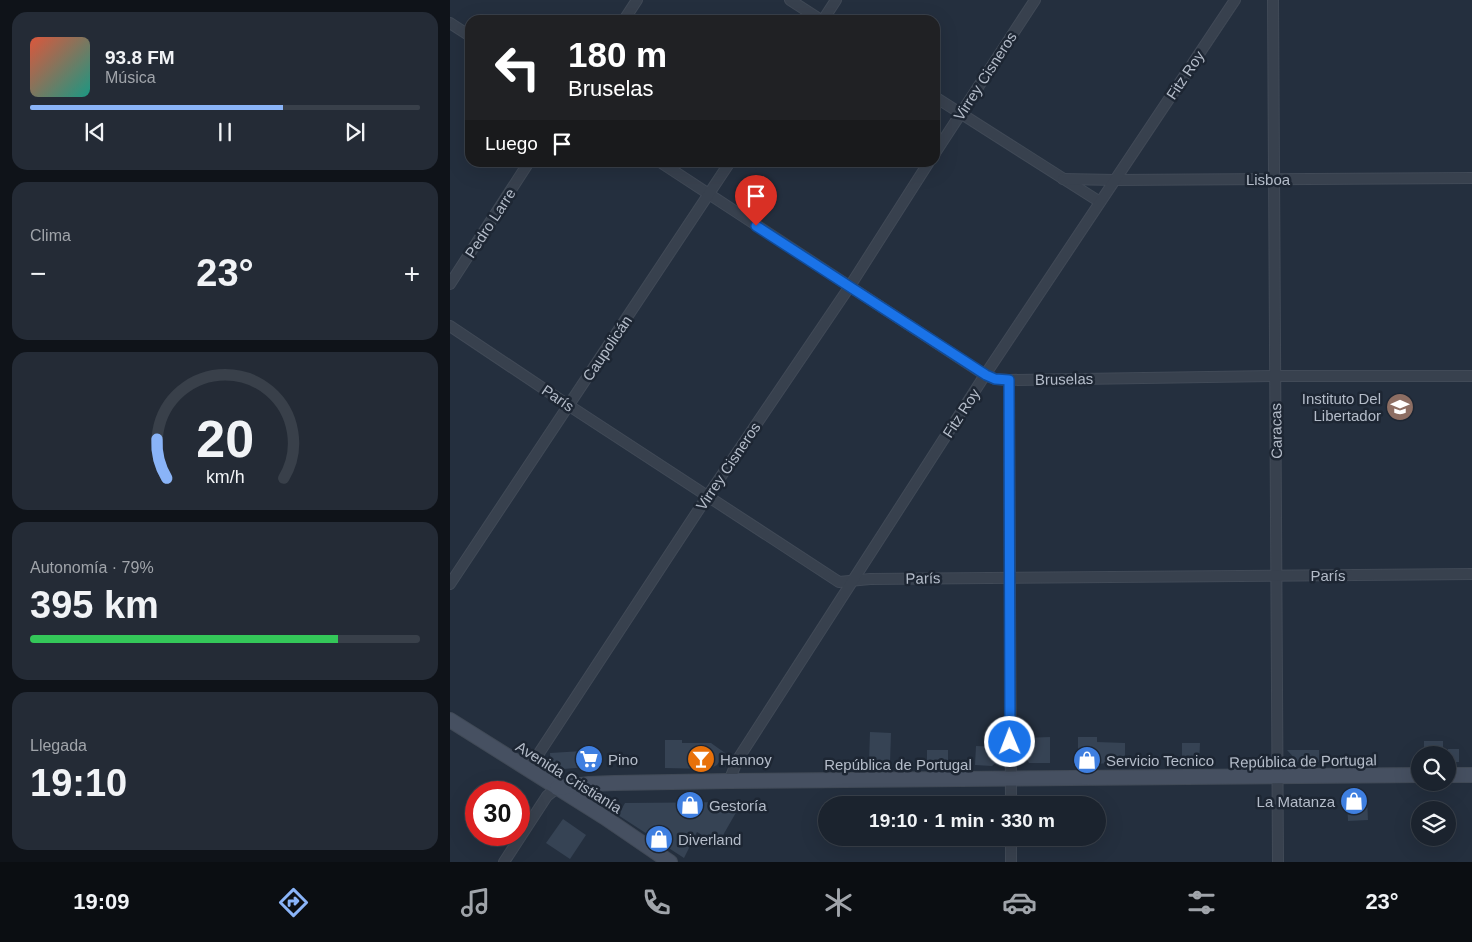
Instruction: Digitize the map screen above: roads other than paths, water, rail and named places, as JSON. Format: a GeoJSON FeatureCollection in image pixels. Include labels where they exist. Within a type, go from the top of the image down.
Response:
{"type":"FeatureCollection","features":[{"type":"Feature","properties":{"kind":"main road","name":"Avenida Cristianía"},"geometry":{"type":"LineString","coordinates":[[450,720],[670,862]]}},
{"type":"Feature","properties":{"kind":"main road"},"geometry":{"type":"LineString","coordinates":[[1456,775],[1472,775]]}},
{"type":"Feature","properties":{"kind":"main road","name":"República de Portugal"},"geometry":{"type":"LineString","coordinates":[[557,788],[597,784],[729,781],[1411,776]]}},
{"type":"Feature","properties":{"kind":"street"},"geometry":{"type":"LineString","coordinates":[[627,15],[637,0]]}},
{"type":"Feature","properties":{"kind":"street"},"geometry":{"type":"LineString","coordinates":[[790,0],[814,15]]}},
{"type":"Feature","properties":{"kind":"street"},"geometry":{"type":"LineString","coordinates":[[826,15],[836,0]]}},
{"type":"Feature","properties":{"kind":"street","name":"Virrey Cisneros"},"geometry":{"type":"LineString","coordinates":[[940,145],[1035,0]]}},
{"type":"Feature","properties":{"kind":"street","name":"Fitz Roy"},"geometry":{"type":"LineString","coordinates":[[729,781],[738,759],[852,581],[1100,202],[1235,0]]}},
{"type":"Feature","properties":{"kind":"street","name":"Caracas"},"geometry":{"type":"LineString","coordinates":[[1273,0],[1278,862]]}},
{"type":"Feature","properties":{"kind":"street"},"geometry":{"type":"LineString","coordinates":[[450,23],[465,33]]}},
{"type":"Feature","properties":{"kind":"street"},"geometry":{"type":"LineString","coordinates":[[940,100],[1100,202]]}},
{"type":"Feature","properties":{"kind":"street","name":"Pedro Larre"},"geometry":{"type":"LineString","coordinates":[[450,284],[526,167]]}},
{"type":"Feature","properties":{"kind":"street","name":"Bruselas"},"geometry":{"type":"LineString","coordinates":[[667,167],[986,375],[995,379],[1472,376]]}},
{"type":"Feature","properties":{"kind":"street","name":"Caupolicán"},"geometry":{"type":"LineString","coordinates":[[450,584],[727,167]]}},
{"type":"Feature","properties":{"kind":"street","name":"Virrey Cisneros"},"geometry":{"type":"LineString","coordinates":[[528,770],[707,496],[850,286],[926,167]]}},
{"type":"Feature","properties":{"kind":"street","name":"Lisboa"},"geometry":{"type":"LineString","coordinates":[[1063,179],[1472,178]]}},
{"type":"Feature","properties":{"kind":"street","name":"París"},"geometry":{"type":"LineString","coordinates":[[450,326],[839,582],[870,579],[1009,577],[1472,574]]}},
{"type":"Feature","properties":{"kind":"street"},"geometry":{"type":"LineString","coordinates":[[1009,380],[1011,796]]}},
{"type":"Feature","properties":{"kind":"street"},"geometry":{"type":"LineString","coordinates":[[504,862],[547,796],[557,788]]}},
{"type":"Feature","properties":{"kind":"street"},"geometry":{"type":"LineString","coordinates":[[1011,846],[1011,862]]}},
{"type":"Feature","properties":{"kind":"place","name":"Instituto Del Libertador"},"geometry":{"type":"Point","coordinates":[1400,407]}},
{"type":"Feature","properties":{"kind":"place","name":"Pino"},"geometry":{"type":"Point","coordinates":[589,759]}},
{"type":"Feature","properties":{"kind":"place","name":"Hannoy"},"geometry":{"type":"Point","coordinates":[701,759]}},
{"type":"Feature","properties":{"kind":"place","name":"Servicio Tecnico"},"geometry":{"type":"Point","coordinates":[1087,760]}},
{"type":"Feature","properties":{"kind":"place","name":"La Matanza"},"geometry":{"type":"Point","coordinates":[1354,801]}},
{"type":"Feature","properties":{"kind":"place","name":"Gestoría"},"geometry":{"type":"Point","coordinates":[690,805]}},
{"type":"Feature","properties":{"kind":"place","name":"Diverland"},"geometry":{"type":"Point","coordinates":[659,839]}}]}
